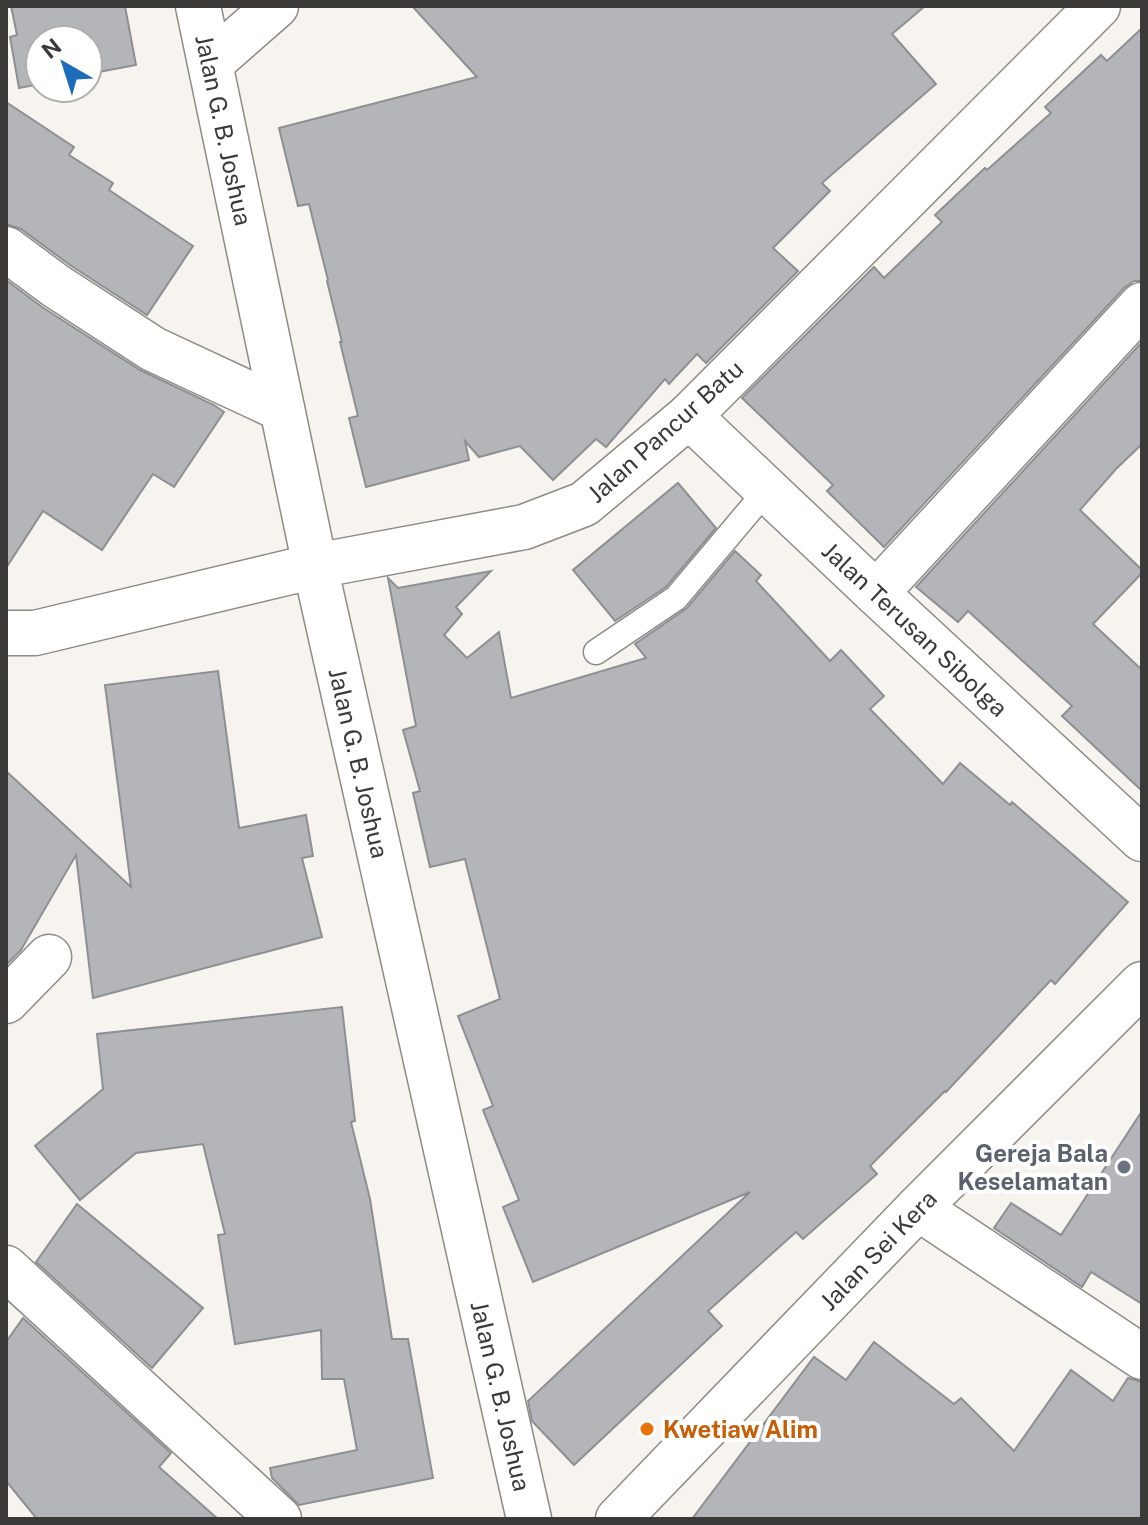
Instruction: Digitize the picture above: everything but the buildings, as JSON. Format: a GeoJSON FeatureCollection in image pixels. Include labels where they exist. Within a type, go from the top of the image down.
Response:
{"type":"FeatureCollection","features":[{"type":"Feature","properties":{"kind":"street","name":"Jalan G. B. Joshua"},"geometry":{"type":"LineString","coordinates":[[198,6],[315,566],[529,1519]]}},
{"type":"Feature","properties":{"kind":"street"},"geometry":{"type":"LineString","coordinates":[[211,63],[276,6]]}},
{"type":"Feature","properties":{"kind":"street","name":"Jalan Pancur Batu"},"geometry":{"type":"LineString","coordinates":[[6,633],[35,633],[315,566],[524,527],[584,504],[689,416],[1098,6]]}},
{"type":"Feature","properties":{"kind":"street"},"geometry":{"type":"LineString","coordinates":[[6,249],[56,286],[153,349],[282,409]]}},
{"type":"Feature","properties":{"kind":"street"},"geometry":{"type":"LineString","coordinates":[[876,593],[1142,305]]}},
{"type":"Feature","properties":{"kind":"street","name":"Jalan Terusan Sibolga"},"geometry":{"type":"LineString","coordinates":[[689,416],[1142,839]]}},
{"type":"Feature","properties":{"kind":"street"},"geometry":{"type":"LineString","coordinates":[[6,1001],[49,957]]}},
{"type":"Feature","properties":{"kind":"street","name":"Jalan Sei Kera"},"geometry":{"type":"LineString","coordinates":[[618,1519],[918,1208],[1134,1007]]}},
{"type":"Feature","properties":{"kind":"street"},"geometry":{"type":"LineString","coordinates":[[918,1208],[1142,1357]]}},
{"type":"Feature","properties":{"kind":"street"},"geometry":{"type":"LineString","coordinates":[[6,1268],[279,1519]]}},
{"type":"Feature","properties":{"kind":"lane"},"geometry":{"type":"LineString","coordinates":[[596,652],[676,598],[767,490]]}},
{"type":"Feature","properties":{"kind":"place","name":"Gereja Bala Keselamatan"},"geometry":{"type":"Point","coordinates":[1124,1167]}},
{"type":"Feature","properties":{"kind":"place","name":"Kwetiaw Alim"},"geometry":{"type":"Point","coordinates":[647,1429]}}]}
